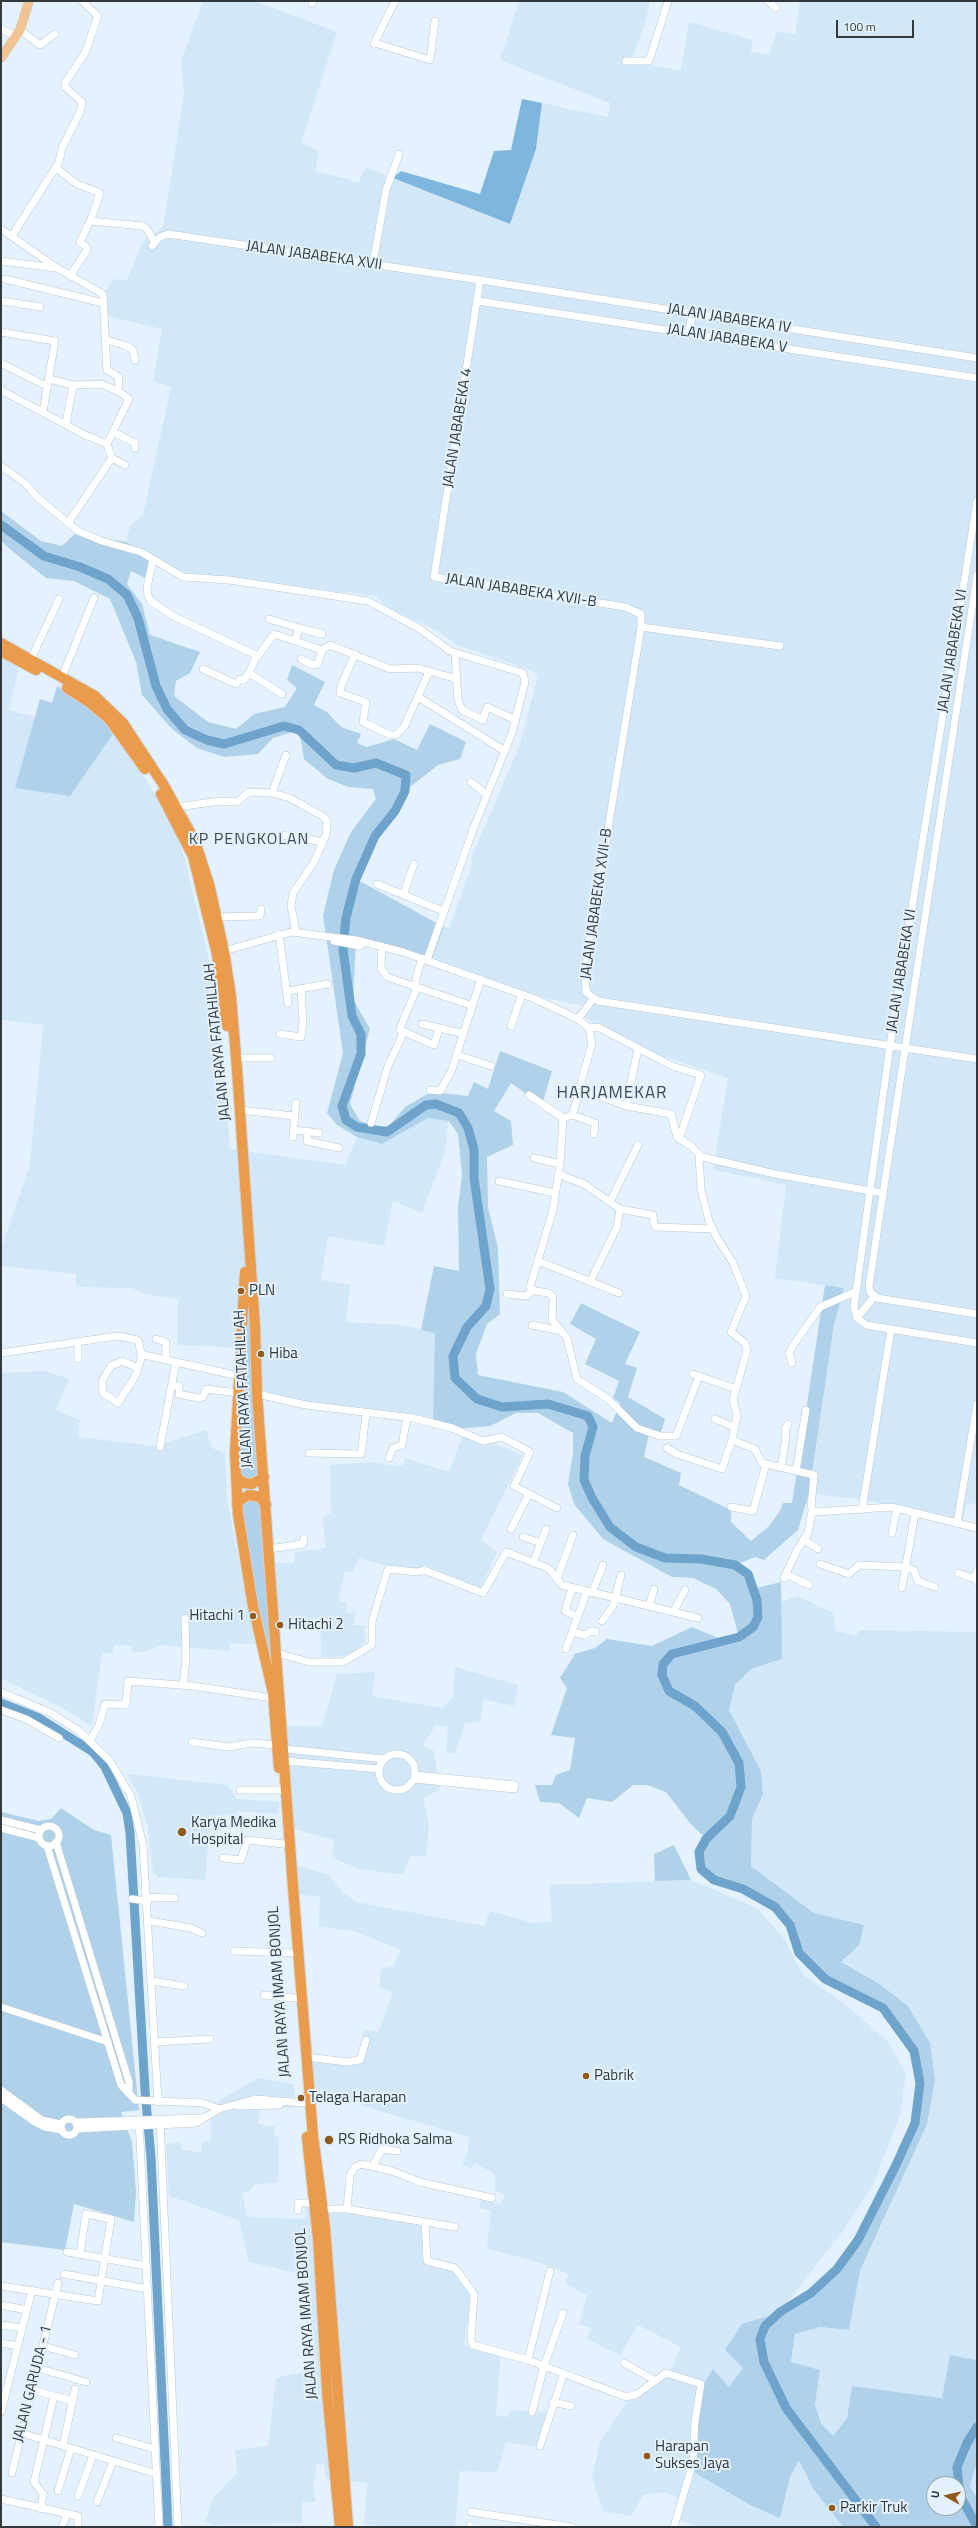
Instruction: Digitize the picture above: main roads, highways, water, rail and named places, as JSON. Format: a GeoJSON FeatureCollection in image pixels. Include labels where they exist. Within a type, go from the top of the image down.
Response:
{"type":"FeatureCollection","features":[{"type":"Feature","properties":{"kind":"highway","name":"JALAN RAYA FATAHILLAH"},"geometry":{"type":"LineString","coordinates":[[1,643],[95,696],[113,711],[177,807],[201,856],[224,951],[231,997],[240,1110],[240,1163],[245,1281],[238,1393],[236,1476],[237,1504]]}},
{"type":"Feature","properties":{"kind":"highway","name":"JALAN RAYA FATAHILLAH"},"geometry":{"type":"LineString","coordinates":[[1,652],[76,693],[106,716],[156,785],[188,843],[202,888],[222,984],[255,1319],[257,1394],[266,1505]]}},
{"type":"Feature","properties":{"kind":"highway"},"geometry":{"type":"LineString","coordinates":[[236,1476],[243,1482],[252,1484],[264,1477]]}},
{"type":"Feature","properties":{"kind":"highway"},"geometry":{"type":"LineString","coordinates":[[237,1504],[244,1497],[255,1495],[264,1500],[266,1505]]}},
{"type":"Feature","properties":{"kind":"highway","name":"JALAN RAYA IMAM BONJOL"},"geometry":{"type":"LineString","coordinates":[[237,1504],[246,1568],[285,1761],[292,1952],[304,2103],[318,2206],[328,2398],[340,2527]]}},
{"type":"Feature","properties":{"kind":"highway","name":"JALAN RAYA IMAM BONJOL"},"geometry":{"type":"LineString","coordinates":[[266,1505],[277,1653],[281,1747],[280,1790],[284,1844],[290,1881],[307,2057],[318,2206],[348,2527]]}},
{"type":"Feature","properties":{"kind":"main road"},"geometry":{"type":"LineString","coordinates":[[1,58],[17,33],[29,1]]}},
{"type":"Feature","properties":{"kind":"waterway"},"geometry":{"type":"LineString","coordinates":[[1,525],[44,556],[80,567],[108,579],[127,595],[138,618],[156,686],[167,709],[185,730],[207,740],[224,744],[284,726],[299,730],[336,765],[354,768],[376,763],[406,775],[405,791],[395,811],[375,836],[356,879],[346,918],[343,949],[352,1016],[361,1034],[361,1054],[342,1106],[346,1120],[357,1127],[387,1132],[426,1105],[436,1104],[459,1113],[468,1128],[474,1149],[474,1178],[490,1289],[486,1306],[467,1327],[453,1356],[455,1378],[477,1399],[502,1407],[548,1404],[588,1416],[593,1427],[585,1456],[584,1480],[592,1498],[610,1527],[636,1547],[665,1558],[701,1559],[735,1565],[748,1574],[757,1600],[758,1617],[753,1627],[739,1637],[672,1654],[663,1664],[662,1675],[669,1691],[695,1706],[722,1732],[739,1763],[741,1787],[730,1816],[706,1839],[699,1852],[701,1869],[714,1880],[743,1889],[775,1907],[790,1925],[799,1953],[825,1979],[883,2008],[914,2051],[920,2083],[915,2123],[896,2165],[858,2240],[837,2269],[811,2293],[780,2312],[765,2326],[760,2339],[764,2362],[786,2408],[876,2527]]}},
{"type":"Feature","properties":{"kind":"waterway"},"geometry":{"type":"LineString","coordinates":[[1,1703],[39,1718],[93,1752],[105,1767],[127,1813],[130,1833],[145,2090],[151,2158],[168,2527]]}},
{"type":"Feature","properties":{"kind":"waterway"},"geometry":{"type":"LineString","coordinates":[[977,2427],[967,2443],[957,2467],[960,2496],[977,2526]]}},
{"type":"Feature","properties":{"kind":"place","name":"PLN"},"geometry":{"type":"Point","coordinates":[241,1291]}},
{"type":"Feature","properties":{"kind":"place","name":"Hiba"},"geometry":{"type":"Point","coordinates":[261,1354]}},
{"type":"Feature","properties":{"kind":"place","name":"Hitachi 1"},"geometry":{"type":"Point","coordinates":[253,1616]}},
{"type":"Feature","properties":{"kind":"place","name":"Hitachi 2"},"geometry":{"type":"Point","coordinates":[280,1625]}},
{"type":"Feature","properties":{"kind":"place","name":"Karya Medika Hospital"},"geometry":{"type":"Point","coordinates":[182,1832]}},
{"type":"Feature","properties":{"kind":"place","name":"Pabrik"},"geometry":{"type":"Point","coordinates":[586,2076]}},
{"type":"Feature","properties":{"kind":"place","name":"Telaga Harapan"},"geometry":{"type":"Point","coordinates":[301,2098]}},
{"type":"Feature","properties":{"kind":"place","name":"RS Ridhoka Salma"},"geometry":{"type":"Point","coordinates":[329,2140]}},
{"type":"Feature","properties":{"kind":"place","name":"Harapan Sukses Jaya"},"geometry":{"type":"Point","coordinates":[647,2456]}},
{"type":"Feature","properties":{"kind":"place","name":"Parkir Truk"},"geometry":{"type":"Point","coordinates":[832,2508]}},
{"type":"Feature","properties":{"kind":"district","name":"KP PENGKOLAN"},"geometry":{"type":"Point","coordinates":[249,840]}},
{"type":"Feature","properties":{"kind":"district","name":"HARJAMEKAR"},"geometry":{"type":"Point","coordinates":[612,1094]}}]}
